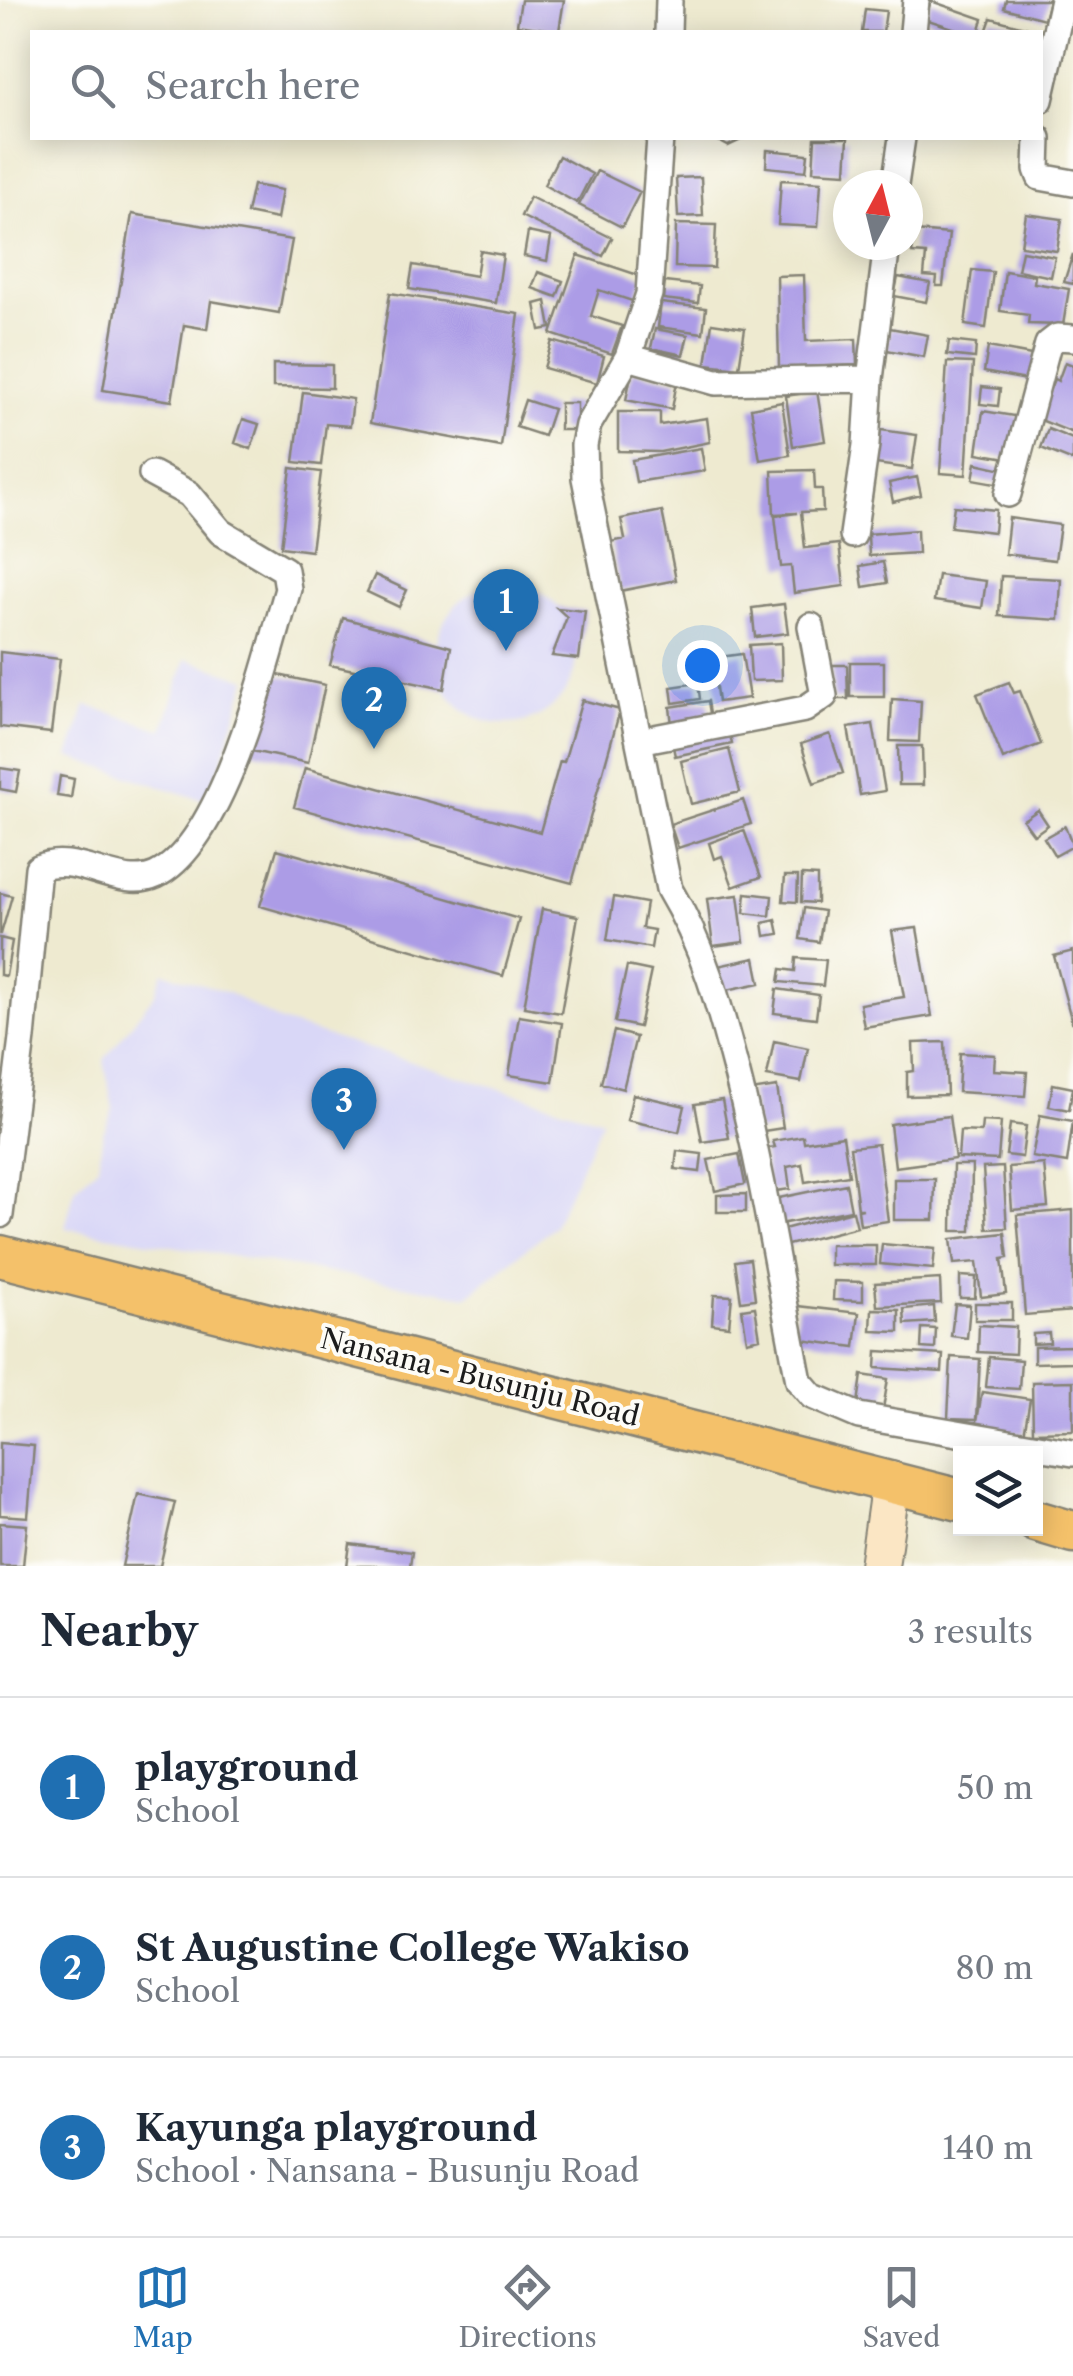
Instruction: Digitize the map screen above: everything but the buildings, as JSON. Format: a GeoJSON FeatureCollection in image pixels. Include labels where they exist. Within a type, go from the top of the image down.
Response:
{"type":"FeatureCollection","features":[{"type":"Feature","properties":{"kind":"main road","name":"Nansana - Busunju Road"},"geometry":{"type":"LineString","coordinates":[[0,1256],[953,1498]]}},
{"type":"Feature","properties":{"kind":"street"},"geometry":{"type":"LineString","coordinates":[[668,30],[669,0]]}},
{"type":"Feature","properties":{"kind":"street"},"geometry":{"type":"LineString","coordinates":[[913,30],[916,0]]}},
{"type":"Feature","properties":{"kind":"street"},"geometry":{"type":"LineString","coordinates":[[1043,87],[1063,0]]}},
{"type":"Feature","properties":{"kind":"street"},"geometry":{"type":"LineString","coordinates":[[660,140],[649,294],[628,357],[588,424],[585,478],[669,889],[701,948],[752,1130],[798,1381],[812,1396],[858,1416],[1073,1453]]}},
{"type":"Feature","properties":{"kind":"street"},"geometry":{"type":"LineString","coordinates":[[898,170],[902,140]]}},
{"type":"Feature","properties":{"kind":"street"},"geometry":{"type":"LineString","coordinates":[[1038,140],[1036,169],[1040,177],[1073,183]]}},
{"type":"Feature","properties":{"kind":"street"},"geometry":{"type":"LineString","coordinates":[[852,535],[886,260]]}},
{"type":"Feature","properties":{"kind":"street"},"geometry":{"type":"LineString","coordinates":[[1008,494],[1048,344],[1057,337],[1073,338]]}},
{"type":"Feature","properties":{"kind":"street"},"geometry":{"type":"LineString","coordinates":[[628,357],[716,382],[870,379]]}},
{"type":"Feature","properties":{"kind":"street"},"geometry":{"type":"LineString","coordinates":[[0,1215],[38,868],[54,860],[128,878],[155,876],[180,856],[222,790],[288,588],[285,570],[221,532],[188,494],[152,474]]}},
{"type":"Feature","properties":{"kind":"street"},"geometry":{"type":"LineString","coordinates":[[639,741],[804,709],[824,696],[812,626]]}},
{"type":"Feature","properties":{"kind":"street"},"geometry":{"type":"LineString","coordinates":[[879,1566],[891,1481]]}},
{"type":"Feature","properties":{"kind":"shaded area"},"geometry":{"type":"Polygon","coordinates":[[[506,584],[533,589],[556,604],[571,627],[576,654],[571,681],[556,704],[533,719],[506,724],[479,719],[456,704],[441,681],[436,654],[441,627],[456,604],[479,589],[506,584]]]}},
{"type":"Feature","properties":{"kind":"shaded area"},"geometry":{"type":"Polygon","coordinates":[[[186,659],[247,679],[209,802],[69,757],[86,705],[163,730],[186,659]]]}},
{"type":"Feature","properties":{"kind":"shaded area"},"geometry":{"type":"Polygon","coordinates":[[[163,972],[229,993],[281,1022],[602,1120],[554,1226],[468,1296],[65,1228],[75,1188],[98,1166],[103,1133],[113,1109],[104,1060],[155,994],[163,972]]]}},
{"type":"Feature","properties":{"kind":"place","name":"playground"},"geometry":{"type":"Point","coordinates":[506,651]}},
{"type":"Feature","properties":{"kind":"place","name":"St Augustine College Wakiso"},"geometry":{"type":"Point","coordinates":[374,749]}},
{"type":"Feature","properties":{"kind":"place","name":"Kayunga playground"},"geometry":{"type":"Point","coordinates":[344,1150]}}]}
